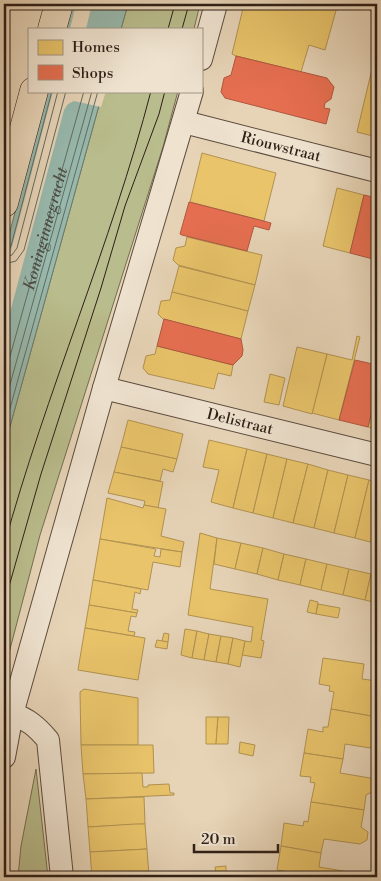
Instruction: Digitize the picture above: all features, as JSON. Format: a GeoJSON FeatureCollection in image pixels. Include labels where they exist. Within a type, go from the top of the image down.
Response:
{"type":"FeatureCollection","features":[{"type":"Feature","properties":{"kind":"main road"},"geometry":{"type":"LineString","coordinates":[[52,28],[59,4]]}},
{"type":"Feature","properties":{"kind":"main road"},"geometry":{"type":"LineString","coordinates":[[4,203],[34,92]]}},
{"type":"Feature","properties":{"kind":"street"},"geometry":{"type":"LineString","coordinates":[[202,55],[216,4]]}},
{"type":"Feature","properties":{"kind":"street"},"geometry":{"type":"LineString","coordinates":[[4,757],[12,714],[104,388],[192,92]]}},
{"type":"Feature","properties":{"kind":"street","name":"Riouwstraat"},"geometry":{"type":"LineString","coordinates":[[184,122],[377,171]]}},
{"type":"Feature","properties":{"kind":"street","name":"Delistraat"},"geometry":{"type":"LineString","coordinates":[[104,388],[377,455]]}},
{"type":"Feature","properties":{"kind":"street"},"geometry":{"type":"LineString","coordinates":[[12,714],[24,718],[34,725],[48,740],[62,877]]}},
{"type":"Feature","properties":{"kind":"green space"},"geometry":{"type":"Polygon","coordinates":[[[128,4],[200,4],[194,28],[121,28],[128,4]]]}},
{"type":"Feature","properties":{"kind":"green space"},"geometry":{"type":"Polygon","coordinates":[[[103,92],[178,92],[163,147],[40,535],[4,672],[4,448],[103,92]]]}},
{"type":"Feature","properties":{"kind":"green space"},"geometry":{"type":"Polygon","coordinates":[[[36,769],[48,877],[18,877],[21,846],[36,769]]]}},
{"type":"Feature","properties":{"kind":"water"},"geometry":{"type":"Polygon","coordinates":[[[72,4],[128,4],[121,28],[65,28],[72,4]]]}},
{"type":"Feature","properties":{"kind":"water","name":"Koninginnegracht"},"geometry":{"type":"Polygon","coordinates":[[[47,92],[103,92],[4,448],[4,254],[47,92]]]}},
{"type":"Feature","properties":{"kind":"pier"},"geometry":{"type":"Polygon","coordinates":[[[76,4],[92,4],[86,28],[70,28],[76,4]]]}},
{"type":"Feature","properties":{"kind":"pier"},"geometry":{"type":"Polygon","coordinates":[[[53,92],[106,92],[101,107],[74,101],[68,104],[64,110],[4,335],[4,277],[53,92]]]}},
{"type":"Feature","properties":{"kind":"building: Homes"},"geometry":{"type":"Polygon","coordinates":[[[244,4],[332,4],[337,7],[325,50],[309,45],[301,72],[232,54],[244,4]]]}},
{"type":"Feature","properties":{"kind":"building: Homes"},"geometry":{"type":"Polygon","coordinates":[[[372,4],[377,4],[377,13],[370,11],[372,4]]]}},
{"type":"Feature","properties":{"kind":"building: Homes"},"geometry":{"type":"Polygon","coordinates":[[[372,69],[377,71],[377,137],[357,132],[372,69]]]}},
{"type":"Feature","properties":{"kind":"building: Homes"},"geometry":{"type":"Polygon","coordinates":[[[202,153],[276,173],[264,221],[190,202],[202,153]]]}},
{"type":"Feature","properties":{"kind":"building: Homes"},"geometry":{"type":"Polygon","coordinates":[[[337,188],[364,195],[350,253],[323,246],[337,188]]]}},
{"type":"Feature","properties":{"kind":"building: Homes"},"geometry":{"type":"Polygon","coordinates":[[[187,237],[262,255],[255,285],[178,265],[173,260],[176,248],[185,246],[187,237]]]}},
{"type":"Feature","properties":{"kind":"building: Homes"},"geometry":{"type":"Polygon","coordinates":[[[179,266],[255,285],[248,311],[172,292],[179,266]]]}},
{"type":"Feature","properties":{"kind":"building: Homes"},"geometry":{"type":"Polygon","coordinates":[[[172,292],[248,311],[241,339],[163,319],[158,314],[161,301],[170,300],[172,292]]]}},
{"type":"Feature","properties":{"kind":"building: Homes"},"geometry":{"type":"Polygon","coordinates":[[[357,336],[360,337],[339,420],[312,413],[327,354],[352,360],[357,336]]]}},
{"type":"Feature","properties":{"kind":"building: Homes"},"geometry":{"type":"Polygon","coordinates":[[[157,346],[233,365],[231,376],[218,373],[214,389],[148,374],[143,368],[146,356],[155,354],[157,346]]]}},
{"type":"Feature","properties":{"kind":"building: Homes"},"geometry":{"type":"Polygon","coordinates":[[[297,347],[327,354],[312,414],[283,406],[297,347]]]}},
{"type":"Feature","properties":{"kind":"building: Homes"},"geometry":{"type":"Polygon","coordinates":[[[270,374],[285,378],[279,405],[264,402],[270,374]]]}},
{"type":"Feature","properties":{"kind":"building: Homes"},"geometry":{"type":"Polygon","coordinates":[[[377,391],[377,429],[368,427],[377,391]]]}},
{"type":"Feature","properties":{"kind":"building: Homes"},"geometry":{"type":"Polygon","coordinates":[[[128,420],[183,434],[177,459],[121,447],[128,420]]]}},
{"type":"Feature","properties":{"kind":"building: Homes"},"geometry":{"type":"Polygon","coordinates":[[[209,440],[247,449],[233,508],[211,502],[219,470],[203,467],[209,440]]]}},
{"type":"Feature","properties":{"kind":"building: Homes"},"geometry":{"type":"Polygon","coordinates":[[[121,447],[177,459],[173,472],[163,469],[160,481],[114,472],[121,447]]]}},
{"type":"Feature","properties":{"kind":"building: Homes"},"geometry":{"type":"Polygon","coordinates":[[[247,449],[267,454],[253,513],[233,508],[247,449]]]}},
{"type":"Feature","properties":{"kind":"building: Homes"},"geometry":{"type":"Polygon","coordinates":[[[267,454],[287,459],[273,518],[253,513],[267,454]]]}},
{"type":"Feature","properties":{"kind":"building: Homes"},"geometry":{"type":"Polygon","coordinates":[[[287,459],[308,464],[293,523],[273,518],[287,459]]]}},
{"type":"Feature","properties":{"kind":"building: Homes"},"geometry":{"type":"Polygon","coordinates":[[[308,464],[328,470],[314,528],[293,523],[308,464]]]}},
{"type":"Feature","properties":{"kind":"building: Homes"},"geometry":{"type":"Polygon","coordinates":[[[328,470],[348,475],[334,533],[314,528],[328,470]]]}},
{"type":"Feature","properties":{"kind":"building: Homes"},"geometry":{"type":"Polygon","coordinates":[[[114,472],[163,482],[158,508],[144,505],[145,501],[108,493],[114,472]]]}},
{"type":"Feature","properties":{"kind":"building: Homes"},"geometry":{"type":"Polygon","coordinates":[[[348,475],[369,480],[355,538],[334,533],[348,475]]]}},
{"type":"Feature","properties":{"kind":"building: Homes"},"geometry":{"type":"Polygon","coordinates":[[[369,480],[377,482],[377,530],[374,543],[355,538],[369,480]]]}},
{"type":"Feature","properties":{"kind":"building: Homes"},"geometry":{"type":"Polygon","coordinates":[[[107,498],[143,508],[144,505],[166,509],[161,536],[184,542],[182,552],[100,539],[107,498]]]}},
{"type":"Feature","properties":{"kind":"building: Homes"},"geometry":{"type":"Polygon","coordinates":[[[200,533],[217,538],[210,589],[268,599],[261,640],[264,641],[261,658],[242,655],[245,641],[251,642],[253,627],[188,615],[200,533]]]}},
{"type":"Feature","properties":{"kind":"building: Homes"},"geometry":{"type":"Polygon","coordinates":[[[217,538],[241,543],[235,569],[214,564],[217,538]]]}},
{"type":"Feature","properties":{"kind":"building: Homes"},"geometry":{"type":"Polygon","coordinates":[[[100,539],[156,549],[154,556],[160,557],[161,549],[182,552],[180,567],[153,562],[148,590],[93,580],[100,539]]]}},
{"type":"Feature","properties":{"kind":"building: Homes"},"geometry":{"type":"Polygon","coordinates":[[[241,543],[263,548],[257,574],[235,569],[241,543]]]}},
{"type":"Feature","properties":{"kind":"building: Homes"},"geometry":{"type":"Polygon","coordinates":[[[263,548],[284,554],[278,580],[257,574],[263,548]]]}},
{"type":"Feature","properties":{"kind":"building: Homes"},"geometry":{"type":"Polygon","coordinates":[[[284,554],[306,559],[300,585],[278,580],[284,554]]]}},
{"type":"Feature","properties":{"kind":"building: Homes"},"geometry":{"type":"Polygon","coordinates":[[[306,559],[327,564],[321,590],[300,585],[306,559]]]}},
{"type":"Feature","properties":{"kind":"building: Homes"},"geometry":{"type":"Polygon","coordinates":[[[327,564],[349,569],[343,595],[321,590],[327,564]]]}},
{"type":"Feature","properties":{"kind":"building: Homes"},"geometry":{"type":"Polygon","coordinates":[[[349,569],[371,574],[365,600],[343,595],[349,569]]]}},
{"type":"Feature","properties":{"kind":"building: Homes"},"geometry":{"type":"Polygon","coordinates":[[[371,574],[377,576],[377,603],[365,600],[371,574]]]}},
{"type":"Feature","properties":{"kind":"building: Homes"},"geometry":{"type":"Polygon","coordinates":[[[93,580],[141,589],[140,594],[135,592],[132,609],[138,610],[137,613],[89,605],[93,580]]]}},
{"type":"Feature","properties":{"kind":"building: Homes"},"geometry":{"type":"Polygon","coordinates":[[[310,600],[318,602],[316,614],[307,612],[310,600]]]}},
{"type":"Feature","properties":{"kind":"building: Homes"},"geometry":{"type":"Polygon","coordinates":[[[318,604],[340,608],[338,618],[316,614],[318,604]]]}},
{"type":"Feature","properties":{"kind":"building: Homes"},"geometry":{"type":"Polygon","coordinates":[[[89,605],[137,613],[136,617],[131,616],[128,631],[135,632],[134,636],[85,628],[89,605]]]}},
{"type":"Feature","properties":{"kind":"building: Homes"},"geometry":{"type":"Polygon","coordinates":[[[85,628],[145,638],[138,680],[78,670],[85,628]]]}},
{"type":"Feature","properties":{"kind":"building: Homes"},"geometry":{"type":"Polygon","coordinates":[[[185,629],[197,631],[192,658],[181,655],[185,629]]]}},
{"type":"Feature","properties":{"kind":"building: Homes"},"geometry":{"type":"Polygon","coordinates":[[[197,631],[209,634],[204,660],[192,658],[197,631]]]}},
{"type":"Feature","properties":{"kind":"building: Homes"},"geometry":{"type":"Polygon","coordinates":[[[164,633],[169,634],[168,642],[162,641],[164,633]]]}},
{"type":"Feature","properties":{"kind":"building: Homes"},"geometry":{"type":"Polygon","coordinates":[[[209,634],[221,636],[216,662],[204,660],[209,634]]]}},
{"type":"Feature","properties":{"kind":"building: Homes"},"geometry":{"type":"Polygon","coordinates":[[[221,636],[233,638],[228,664],[216,662],[221,636]]]}},
{"type":"Feature","properties":{"kind":"building: Homes"},"geometry":{"type":"Polygon","coordinates":[[[233,638],[245,641],[240,667],[228,664],[233,638]]]}},
{"type":"Feature","properties":{"kind":"building: Homes"},"geometry":{"type":"Polygon","coordinates":[[[157,640],[168,642],[167,649],[155,647],[157,640]]]}},
{"type":"Feature","properties":{"kind":"building: Homes"},"geometry":{"type":"Polygon","coordinates":[[[323,658],[364,664],[362,679],[377,681],[377,717],[331,709],[334,692],[329,691],[330,686],[319,684],[323,658]]]}},
{"type":"Feature","properties":{"kind":"building: Homes"},"geometry":{"type":"Polygon","coordinates":[[[84,689],[138,698],[138,745],[81,745],[80,692],[84,689]]]}},
{"type":"Feature","properties":{"kind":"building: Homes"},"geometry":{"type":"Polygon","coordinates":[[[331,709],[377,717],[377,749],[345,744],[343,759],[304,753],[308,729],[323,732],[323,727],[328,727],[331,709]]]}},
{"type":"Feature","properties":{"kind":"building: Homes"},"geometry":{"type":"Polygon","coordinates":[[[206,717],[218,717],[216,744],[206,744],[206,717]]]}},
{"type":"Feature","properties":{"kind":"building: Homes"},"geometry":{"type":"Polygon","coordinates":[[[218,717],[229,717],[228,744],[216,744],[218,717]]]}},
{"type":"Feature","properties":{"kind":"building: Homes"},"geometry":{"type":"Polygon","coordinates":[[[240,742],[255,745],[253,756],[239,753],[240,742]]]}},
{"type":"Feature","properties":{"kind":"building: Homes"},"geometry":{"type":"Polygon","coordinates":[[[81,745],[153,745],[154,773],[83,774],[81,745]]]}},
{"type":"Feature","properties":{"kind":"building: Homes"},"geometry":{"type":"Polygon","coordinates":[[[304,753],[343,759],[340,773],[370,778],[376,784],[374,791],[366,795],[364,810],[311,802],[315,783],[310,782],[311,777],[300,776],[304,753]]]}},
{"type":"Feature","properties":{"kind":"building: Homes"},"geometry":{"type":"Polygon","coordinates":[[[142,773],[143,787],[169,784],[170,793],[174,793],[174,795],[86,799],[83,774],[142,773]]]}},
{"type":"Feature","properties":{"kind":"building: Homes"},"geometry":{"type":"Polygon","coordinates":[[[144,797],[145,824],[88,827],[86,799],[144,797]]]}},
{"type":"Feature","properties":{"kind":"building: Homes"},"geometry":{"type":"Polygon","coordinates":[[[311,802],[364,810],[361,827],[368,832],[367,840],[360,844],[324,839],[321,853],[281,846],[284,823],[303,826],[304,821],[308,822],[311,802]]]}},
{"type":"Feature","properties":{"kind":"building: Homes"},"geometry":{"type":"Polygon","coordinates":[[[145,824],[147,849],[90,852],[88,827],[145,824]]]}},
{"type":"Feature","properties":{"kind":"building: Homes"},"geometry":{"type":"Polygon","coordinates":[[[281,846],[321,853],[319,867],[349,872],[354,877],[289,877],[290,872],[277,870],[281,846]]]}},
{"type":"Feature","properties":{"kind":"building: Homes"},"geometry":{"type":"Polygon","coordinates":[[[147,849],[149,876],[92,877],[90,852],[147,849]]]}},
{"type":"Feature","properties":{"kind":"building: Homes"},"geometry":{"type":"Polygon","coordinates":[[[226,866],[226,872],[216,873],[215,867],[226,866]]]}},
{"type":"Feature","properties":{"kind":"building: Homes"},"geometry":{"type":"Polygon","coordinates":[[[226,872],[226,877],[216,877],[216,873],[226,872]]]}},
{"type":"Feature","properties":{"kind":"building: Shops"},"geometry":{"type":"Polygon","coordinates":[[[236,56],[327,78],[334,87],[331,99],[325,103],[324,108],[330,109],[326,124],[225,98],[221,92],[224,78],[231,75],[236,56]]]}},
{"type":"Feature","properties":{"kind":"building: Shops"},"geometry":{"type":"Polygon","coordinates":[[[364,195],[377,198],[377,243],[373,259],[350,253],[364,195]]]}},
{"type":"Feature","properties":{"kind":"building: Shops"},"geometry":{"type":"Polygon","coordinates":[[[189,202],[271,223],[269,230],[254,226],[247,251],[182,235],[180,234],[189,202]]]}},
{"type":"Feature","properties":{"kind":"building: Shops"},"geometry":{"type":"Polygon","coordinates":[[[164,319],[241,339],[242,356],[233,365],[157,346],[164,319]]]}},
{"type":"Feature","properties":{"kind":"building: Shops"},"geometry":{"type":"Polygon","coordinates":[[[355,360],[377,365],[377,391],[368,427],[339,420],[355,360]]]}},
{"type":"Feature","properties":{"kind":"tram line"},"geometry":{"type":"LineString","coordinates":[[168,28],[175,4]]}},
{"type":"Feature","properties":{"kind":"tram line"},"geometry":{"type":"LineString","coordinates":[[182,28],[189,4]]}},
{"type":"Feature","properties":{"kind":"tram line"},"geometry":{"type":"LineString","coordinates":[[4,546],[39,432],[117,205],[151,92]]}},
{"type":"Feature","properties":{"kind":"tram line"},"geometry":{"type":"LineString","coordinates":[[4,604],[41,474],[101,288],[125,206],[159,114],[165,92]]}}]}
